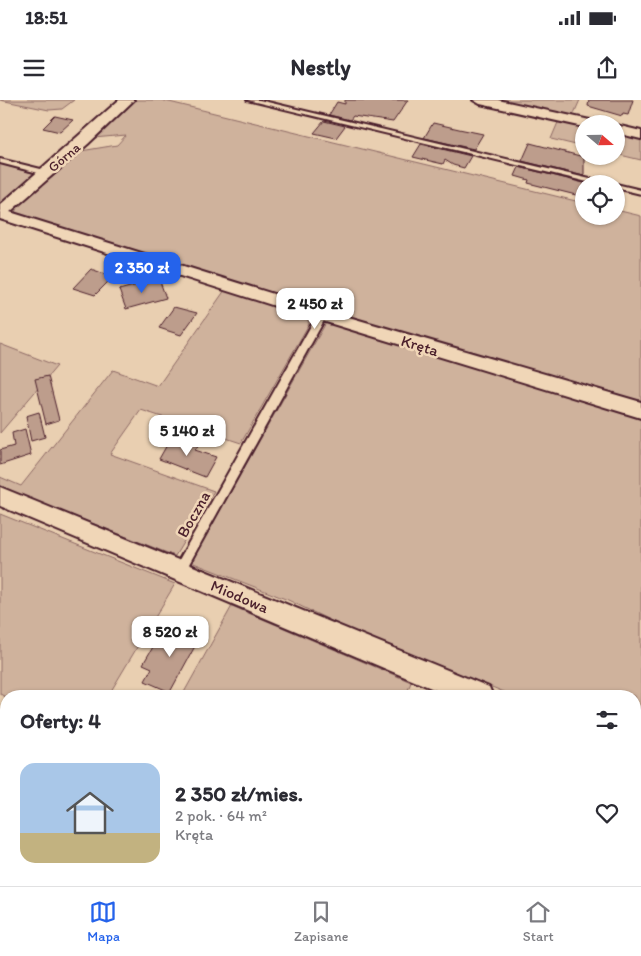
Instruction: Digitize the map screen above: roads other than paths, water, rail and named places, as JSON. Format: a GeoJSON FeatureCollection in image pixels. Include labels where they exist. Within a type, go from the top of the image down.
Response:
{"type":"FeatureCollection","features":[{"type":"Feature","properties":{"kind":"street","name":"Górna"},"geometry":{"type":"LineString","coordinates":[[0,213],[126,100]]}},
{"type":"Feature","properties":{"kind":"street"},"geometry":{"type":"LineString","coordinates":[[480,100],[575,121]]}},
{"type":"Feature","properties":{"kind":"street"},"geometry":{"type":"LineString","coordinates":[[625,132],[641,135]]}},
{"type":"Feature","properties":{"kind":"street","name":"Kręta"},"geometry":{"type":"LineString","coordinates":[[0,213],[322,315],[641,410]]}},
{"type":"Feature","properties":{"kind":"street","name":"Miodowa"},"geometry":{"type":"LineString","coordinates":[[0,496],[466,690]]}},
{"type":"Feature","properties":{"kind":"lane"},"geometry":{"type":"LineString","coordinates":[[250,100],[575,176]]}},
{"type":"Feature","properties":{"kind":"lane"},"geometry":{"type":"LineString","coordinates":[[0,161],[46,173]]}},
{"type":"Feature","properties":{"kind":"lane"},"geometry":{"type":"LineString","coordinates":[[625,188],[641,192]]}},
{"type":"Feature","properties":{"kind":"lane","name":"Boczna"},"geometry":{"type":"LineString","coordinates":[[179,571],[322,315]]}}]}
